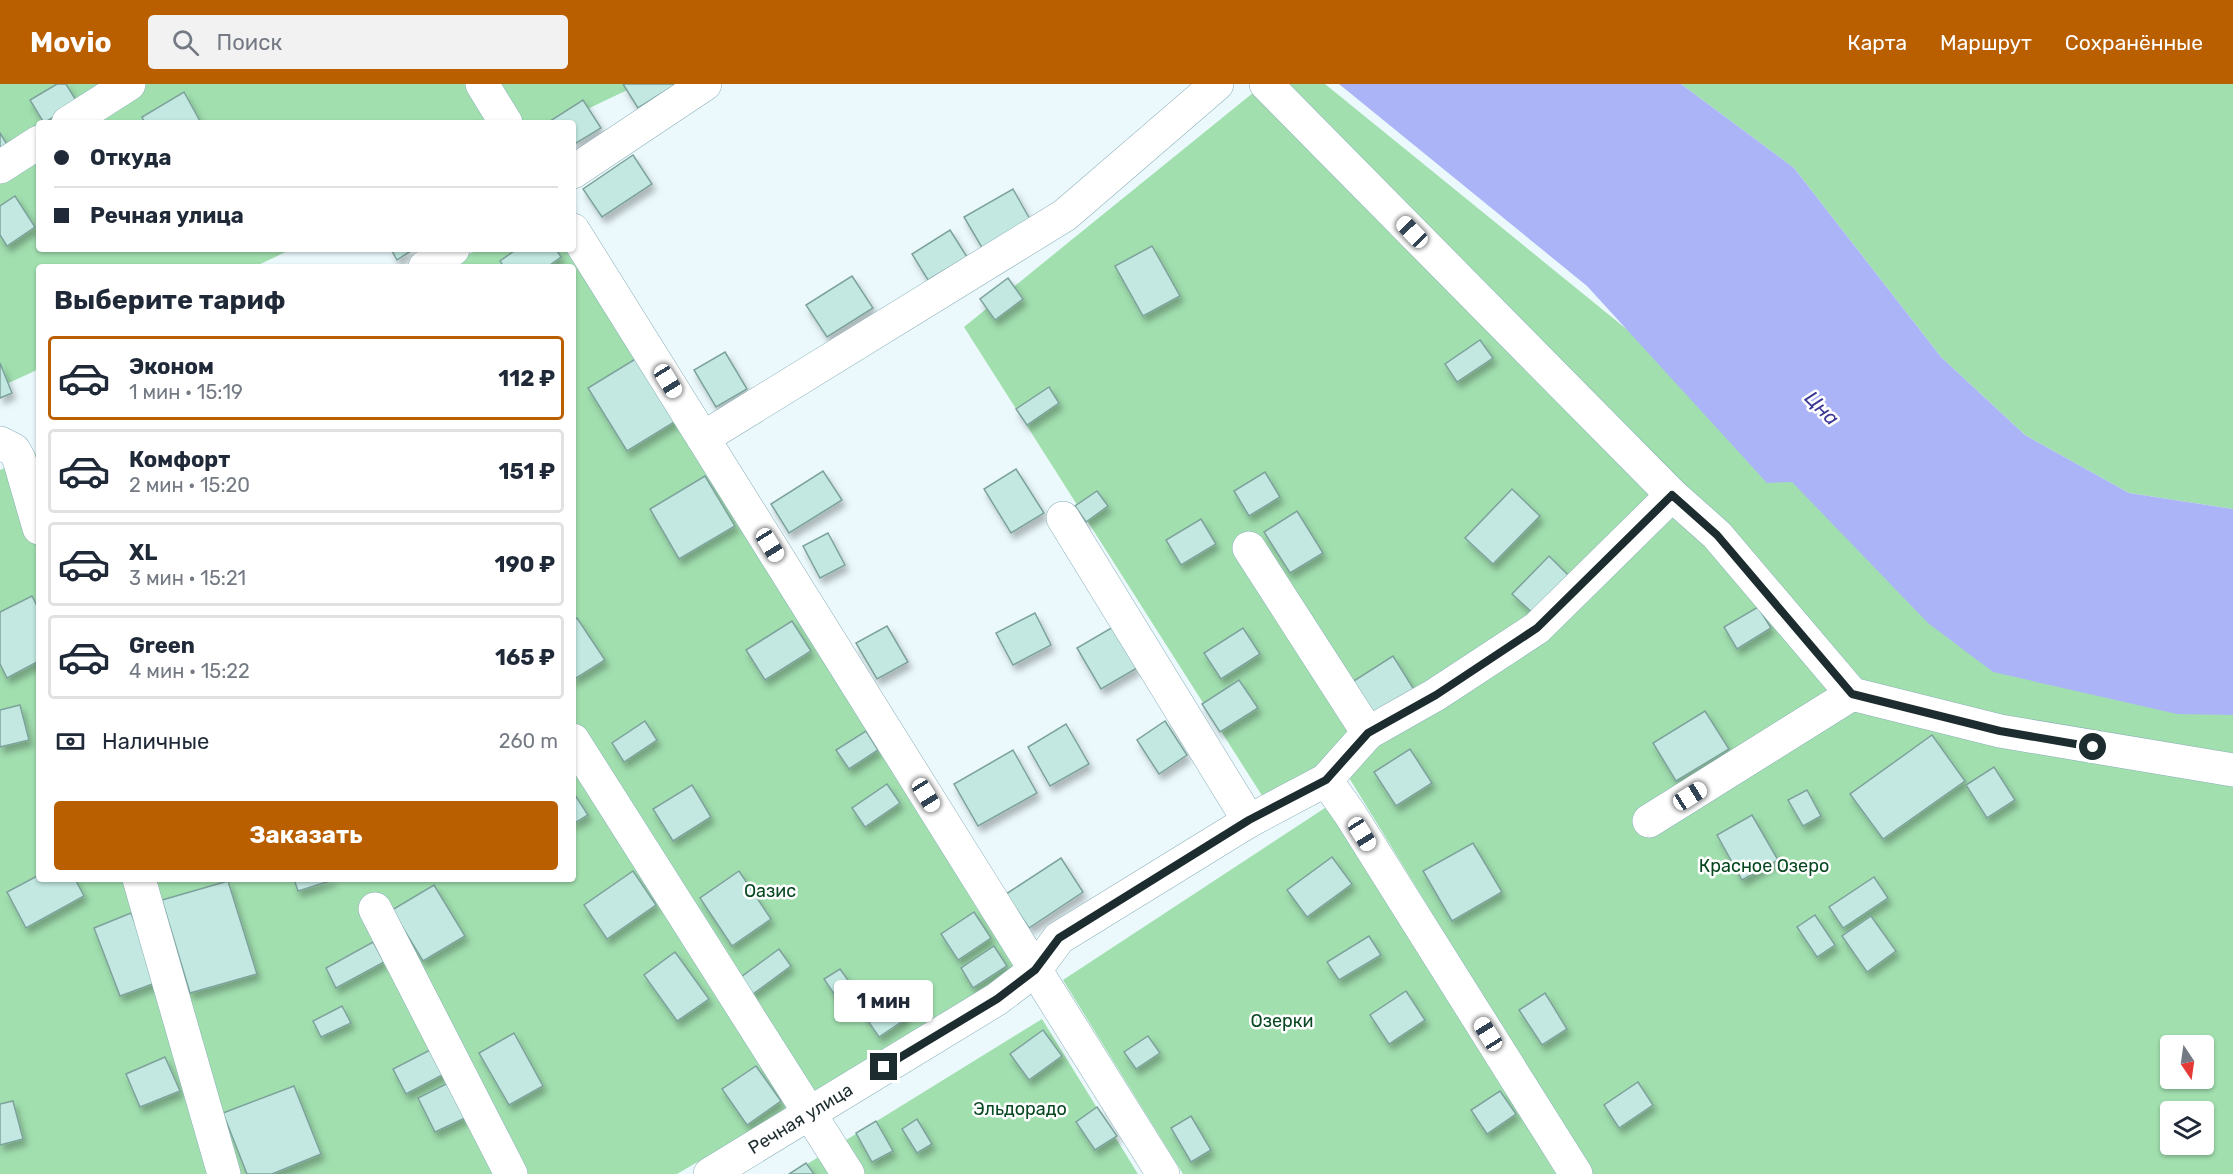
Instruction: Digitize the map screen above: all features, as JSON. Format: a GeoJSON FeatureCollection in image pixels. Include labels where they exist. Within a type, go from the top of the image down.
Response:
{"type":"FeatureCollection","features":[{"type":"Feature","properties":{"kind":"street"},"geometry":{"type":"LineString","coordinates":[[73,120],[129,84]]}},
{"type":"Feature","properties":{"kind":"street"},"geometry":{"type":"LineString","coordinates":[[482,84],[504,120]]}},
{"type":"Feature","properties":{"kind":"street"},"geometry":{"type":"LineString","coordinates":[[576,170],[705,84]]}},
{"type":"Feature","properties":{"kind":"street"},"geometry":{"type":"LineString","coordinates":[[703,438],[1065,215],[1217,84]]}},
{"type":"Feature","properties":{"kind":"street"},"geometry":{"type":"LineString","coordinates":[[1266,84],[1672,495],[1717,535],[1852,694],[2000,731],[2233,770]]}},
{"type":"Feature","properties":{"kind":"street"},"geometry":{"type":"LineString","coordinates":[[0,167],[36,144]]}},
{"type":"Feature","properties":{"kind":"street"},"geometry":{"type":"LineString","coordinates":[[576,235],[1163,1174]]}},
{"type":"Feature","properties":{"kind":"street"},"geometry":{"type":"LineString","coordinates":[[430,264],[448,252]]}},
{"type":"Feature","properties":{"kind":"street"},"geometry":{"type":"LineString","coordinates":[[0,442],[14,450],[19,459],[36,518]]}},
{"type":"Feature","properties":{"kind":"street","name":"Речная улица"},"geometry":{"type":"LineString","coordinates":[[710,1174],[997,999],[1035,970],[1059,938],[1249,820],[1326,780],[1368,733],[1436,695],[1537,628],[1672,495]]}},
{"type":"Feature","properties":{"kind":"street"},"geometry":{"type":"LineString","coordinates":[[1063,518],[1249,820]]}},
{"type":"Feature","properties":{"kind":"street"},"geometry":{"type":"LineString","coordinates":[[1249,548],[1368,733]]}},
{"type":"Feature","properties":{"kind":"street"},"geometry":{"type":"LineString","coordinates":[[1649,821],[1852,694]]}},
{"type":"Feature","properties":{"kind":"street"},"geometry":{"type":"LineString","coordinates":[[576,745],[848,1174]]}},
{"type":"Feature","properties":{"kind":"street"},"geometry":{"type":"LineString","coordinates":[[1326,780],[1350,814],[1576,1174]]}},
{"type":"Feature","properties":{"kind":"street"},"geometry":{"type":"LineString","coordinates":[[140,882],[224,1174]]}},
{"type":"Feature","properties":{"kind":"street"},"geometry":{"type":"LineString","coordinates":[[375,909],[511,1174]]}},
{"type":"Feature","properties":{"kind":"green space"},"geometry":{"type":"Polygon","coordinates":[[[0,84],[640,84],[564,120],[36,120],[36,252],[286,252],[260,264],[36,264],[36,370],[0,387],[0,84]]]}},
{"type":"Feature","properties":{"kind":"green space","name":"Красное Озеро"},"geometry":{"type":"Polygon","coordinates":[[[1264,84],[1325,84],[1779,453],[2233,687],[2233,1174],[1592,1174],[1340,763],[1268,805],[964,327],[1264,84]]]}},
{"type":"Feature","properties":{"kind":"green space"},"geometry":{"type":"Polygon","coordinates":[[[1681,84],[2233,84],[2233,509],[2129,493],[2025,435],[1941,357],[1794,168],[1681,84]]]}},
{"type":"Feature","properties":{"kind":"green space","name":"Оазис"},"geometry":{"type":"Polygon","coordinates":[[[576,217],[1045,958],[677,1174],[0,1174],[0,470],[36,453],[36,882],[576,882],[576,264],[448,264],[474,252],[576,252],[576,217]]]}},
{"type":"Feature","properties":{"kind":"green space","name":"Озерки"},"geometry":{"type":"Polygon","coordinates":[[[1331,804],[1556,1174],[1183,1174],[1063,980],[1331,804]]]}},
{"type":"Feature","properties":{"kind":"green space","name":"Эльдорадо"},"geometry":{"type":"Polygon","coordinates":[[[1042,1019],[1138,1174],[791,1174],[1042,1019]]]}},
{"type":"Feature","properties":{"kind":"water","name":"Цна"},"geometry":{"type":"Polygon","coordinates":[[[1339,84],[1681,84],[1794,168],[1941,357],[2025,435],[2129,493],[2233,509],[2233,715],[2177,714],[1993,672],[1928,623],[1792,482],[1767,483],[1587,286],[1339,84]]]}},
{"type":"Feature","properties":{"kind":"building"},"geometry":{"type":"Polygon","coordinates":[[[57,84],[66,84],[77,102],[49,120],[42,120],[30,100],[57,84]]]}},
{"type":"Feature","properties":{"kind":"building"},"geometry":{"type":"Polygon","coordinates":[[[623,84],[674,84],[675,85],[638,108],[623,84]]]}},
{"type":"Feature","properties":{"kind":"building"},"geometry":{"type":"Polygon","coordinates":[[[184,92],[199,120],[144,120],[142,117],[184,92]]]}},
{"type":"Feature","properties":{"kind":"building"},"geometry":{"type":"Polygon","coordinates":[[[583,100],[601,128],[576,143],[576,120],[552,120],[583,100]]]}},
{"type":"Feature","properties":{"kind":"building"},"geometry":{"type":"Polygon","coordinates":[[[0,133],[11,151],[0,158],[0,133]]]}},
{"type":"Feature","properties":{"kind":"building"},"geometry":{"type":"Polygon","coordinates":[[[633,155],[652,184],[602,217],[583,189],[633,155]]]}},
{"type":"Feature","properties":{"kind":"building"},"geometry":{"type":"Polygon","coordinates":[[[1013,189],[1032,223],[984,251],[964,217],[1013,189]]]}},
{"type":"Feature","properties":{"kind":"building"},"geometry":{"type":"Polygon","coordinates":[[[15,196],[35,227],[7,246],[0,235],[0,206],[15,196]]]}},
{"type":"Feature","properties":{"kind":"building"},"geometry":{"type":"Polygon","coordinates":[[[950,230],[967,257],[928,280],[912,254],[950,230]]]}},
{"type":"Feature","properties":{"kind":"building"},"geometry":{"type":"Polygon","coordinates":[[[1152,246],[1180,296],[1143,316],[1115,266],[1152,246]]]}},
{"type":"Feature","properties":{"kind":"building"},"geometry":{"type":"Polygon","coordinates":[[[393,252],[409,252],[397,260],[393,252]]]}},
{"type":"Feature","properties":{"kind":"building"},"geometry":{"type":"Polygon","coordinates":[[[513,252],[558,252],[561,257],[551,264],[502,264],[500,261],[513,252]]]}},
{"type":"Feature","properties":{"kind":"building"},"geometry":{"type":"Polygon","coordinates":[[[852,276],[873,308],[827,337],[806,305],[852,276]]]}},
{"type":"Feature","properties":{"kind":"building"},"geometry":{"type":"Polygon","coordinates":[[[1008,278],[1023,299],[995,320],[980,299],[1008,278]]]}},
{"type":"Feature","properties":{"kind":"building"},"geometry":{"type":"Polygon","coordinates":[[[1480,340],[1493,358],[1457,382],[1445,364],[1480,340]]]}},
{"type":"Feature","properties":{"kind":"building"},"geometry":{"type":"Polygon","coordinates":[[[725,352],[747,389],[716,407],[694,370],[725,352]]]}},
{"type":"Feature","properties":{"kind":"building"},"geometry":{"type":"Polygon","coordinates":[[[637,358],[676,421],[627,451],[588,388],[637,358]]]}},
{"type":"Feature","properties":{"kind":"building"},"geometry":{"type":"Polygon","coordinates":[[[0,363],[12,393],[0,398],[0,363]]]}},
{"type":"Feature","properties":{"kind":"building"},"geometry":{"type":"Polygon","coordinates":[[[1049,387],[1059,403],[1027,425],[1016,409],[1049,387]]]}},
{"type":"Feature","properties":{"kind":"building"},"geometry":{"type":"Polygon","coordinates":[[[1016,469],[1044,513],[1011,533],[984,489],[1016,469]]]}},
{"type":"Feature","properties":{"kind":"building"},"geometry":{"type":"Polygon","coordinates":[[[823,471],[842,500],[789,533],[771,504],[823,471]]]}},
{"type":"Feature","properties":{"kind":"building"},"geometry":{"type":"Polygon","coordinates":[[[1265,472],[1280,497],[1249,516],[1234,491],[1265,472]]]}},
{"type":"Feature","properties":{"kind":"building"},"geometry":{"type":"Polygon","coordinates":[[[705,476],[735,526],[679,559],[650,509],[705,476]]]}},
{"type":"Feature","properties":{"kind":"building"},"geometry":{"type":"Polygon","coordinates":[[[1512,489],[1540,516],[1493,564],[1465,538],[1512,489]]]}},
{"type":"Feature","properties":{"kind":"building"},"geometry":{"type":"Polygon","coordinates":[[[1097,491],[1108,506],[1086,522],[1075,506],[1097,491]]]}},
{"type":"Feature","properties":{"kind":"building"},"geometry":{"type":"Polygon","coordinates":[[[1297,511],[1323,553],[1290,573],[1264,532],[1297,511]]]}},
{"type":"Feature","properties":{"kind":"building"},"geometry":{"type":"Polygon","coordinates":[[[1201,519],[1216,544],[1181,565],[1166,540],[1201,519]]]}},
{"type":"Feature","properties":{"kind":"building"},"geometry":{"type":"Polygon","coordinates":[[[828,533],[845,565],[820,578],[803,546],[828,533]]]}},
{"type":"Feature","properties":{"kind":"building"},"geometry":{"type":"Polygon","coordinates":[[[1549,556],[1572,579],[1536,616],[1512,594],[1549,556]]]}},
{"type":"Feature","properties":{"kind":"building"},"geometry":{"type":"Polygon","coordinates":[[[32,596],[36,604],[36,663],[7,678],[0,664],[0,612],[32,596]]]}},
{"type":"Feature","properties":{"kind":"building"},"geometry":{"type":"Polygon","coordinates":[[[1758,607],[1771,628],[1737,649],[1724,627],[1758,607]]]}},
{"type":"Feature","properties":{"kind":"building"},"geometry":{"type":"Polygon","coordinates":[[[1035,613],[1051,645],[1013,665],[996,633],[1035,613]]]}},
{"type":"Feature","properties":{"kind":"building"},"geometry":{"type":"Polygon","coordinates":[[[576,619],[605,660],[576,678],[576,619]]]}},
{"type":"Feature","properties":{"kind":"building"},"geometry":{"type":"Polygon","coordinates":[[[792,621],[811,651],[765,680],[746,650],[792,621]]]}},
{"type":"Feature","properties":{"kind":"building"},"geometry":{"type":"Polygon","coordinates":[[[887,626],[908,662],[877,679],[856,643],[887,626]]]}},
{"type":"Feature","properties":{"kind":"building"},"geometry":{"type":"Polygon","coordinates":[[[1113,627],[1137,668],[1101,689],[1077,648],[1113,627]]]}},
{"type":"Feature","properties":{"kind":"building"},"geometry":{"type":"Polygon","coordinates":[[[1243,628],[1260,654],[1221,679],[1204,653],[1243,628]]]}},
{"type":"Feature","properties":{"kind":"building"},"geometry":{"type":"Polygon","coordinates":[[[1393,656],[1418,696],[1374,723],[1349,684],[1393,656]]]}},
{"type":"Feature","properties":{"kind":"building"},"geometry":{"type":"Polygon","coordinates":[[[1239,680],[1258,708],[1220,732],[1202,704],[1239,680]]]}},
{"type":"Feature","properties":{"kind":"building"},"geometry":{"type":"Polygon","coordinates":[[[20,705],[29,740],[0,747],[0,710],[20,705]]]}},
{"type":"Feature","properties":{"kind":"building"},"geometry":{"type":"Polygon","coordinates":[[[1705,711],[1729,749],[1676,781],[1653,743],[1705,711]]]}},
{"type":"Feature","properties":{"kind":"building"},"geometry":{"type":"Polygon","coordinates":[[[645,721],[657,740],[624,762],[612,743],[645,721]]]}},
{"type":"Feature","properties":{"kind":"building"},"geometry":{"type":"Polygon","coordinates":[[[1165,721],[1187,755],[1159,774],[1137,740],[1165,721]]]}},
{"type":"Feature","properties":{"kind":"building"},"geometry":{"type":"Polygon","coordinates":[[[1066,724],[1089,764],[1050,786],[1028,747],[1066,724]]]}},
{"type":"Feature","properties":{"kind":"building"},"geometry":{"type":"Polygon","coordinates":[[[866,731],[878,750],[849,769],[836,750],[866,731]]]}},
{"type":"Feature","properties":{"kind":"building"},"geometry":{"type":"Polygon","coordinates":[[[1932,735],[1965,781],[1883,839],[1850,794],[1932,735]]]}},
{"type":"Feature","properties":{"kind":"building"},"geometry":{"type":"Polygon","coordinates":[[[1410,749],[1432,783],[1396,806],[1374,772],[1410,749]]]}},
{"type":"Feature","properties":{"kind":"building"},"geometry":{"type":"Polygon","coordinates":[[[1013,750],[1037,793],[978,826],[954,784],[1013,750]]]}},
{"type":"Feature","properties":{"kind":"building"},"geometry":{"type":"Polygon","coordinates":[[[1994,767],[2015,800],[1987,818],[1966,785],[1994,767]]]}},
{"type":"Feature","properties":{"kind":"building"},"geometry":{"type":"Polygon","coordinates":[[[887,784],[900,803],[865,827],[852,808],[887,784]]]}},
{"type":"Feature","properties":{"kind":"building"},"geometry":{"type":"Polygon","coordinates":[[[692,785],[711,817],[673,841],[653,809],[692,785]]]}},
{"type":"Feature","properties":{"kind":"building"},"geometry":{"type":"Polygon","coordinates":[[[1807,790],[1821,816],[1803,826],[1788,800],[1807,790]]]}},
{"type":"Feature","properties":{"kind":"building"},"geometry":{"type":"Polygon","coordinates":[[[576,797],[588,815],[576,822],[576,797]]]}},
{"type":"Feature","properties":{"kind":"building"},"geometry":{"type":"Polygon","coordinates":[[[1752,815],[1778,860],[1742,880],[1717,835],[1752,815]]]}},
{"type":"Feature","properties":{"kind":"building"},"geometry":{"type":"Polygon","coordinates":[[[1473,843],[1502,892],[1452,921],[1423,871],[1473,843]]]}},
{"type":"Feature","properties":{"kind":"building"},"geometry":{"type":"Polygon","coordinates":[[[1332,857],[1352,884],[1307,917],[1287,890],[1332,857]]]}},
{"type":"Feature","properties":{"kind":"building"},"geometry":{"type":"Polygon","coordinates":[[[1061,858],[1083,892],[1029,928],[1006,894],[1061,858]]]}},
{"type":"Feature","properties":{"kind":"building"},"geometry":{"type":"Polygon","coordinates":[[[633,871],[656,905],[607,939],[584,905],[633,871]]]}},
{"type":"Feature","properties":{"kind":"building"},"geometry":{"type":"Polygon","coordinates":[[[739,871],[771,919],[732,946],[700,898],[739,871]]]}},
{"type":"Feature","properties":{"kind":"building"},"geometry":{"type":"Polygon","coordinates":[[[36,877],[36,882],[77,882],[84,896],[26,928],[7,892],[36,877]]]}},
{"type":"Feature","properties":{"kind":"building"},"geometry":{"type":"Polygon","coordinates":[[[1874,877],[1888,898],[1843,928],[1829,907],[1874,877]]]}},
{"type":"Feature","properties":{"kind":"building"},"geometry":{"type":"Polygon","coordinates":[[[228,882],[257,974],[190,993],[162,900],[228,882]]]}},
{"type":"Feature","properties":{"kind":"building"},"geometry":{"type":"Polygon","coordinates":[[[295,882],[327,882],[298,891],[295,882]]]}},
{"type":"Feature","properties":{"kind":"building"},"geometry":{"type":"Polygon","coordinates":[[[434,885],[465,936],[423,961],[392,910],[434,885]]]}},
{"type":"Feature","properties":{"kind":"building"},"geometry":{"type":"Polygon","coordinates":[[[974,912],[991,938],[958,960],[941,934],[974,912]]]}},
{"type":"Feature","properties":{"kind":"building"},"geometry":{"type":"Polygon","coordinates":[[[131,913],[158,982],[120,996],[94,928],[131,913]]]}},
{"type":"Feature","properties":{"kind":"building"},"geometry":{"type":"Polygon","coordinates":[[[1815,915],[1835,945],[1817,957],[1797,927],[1815,915]]]}},
{"type":"Feature","properties":{"kind":"building"},"geometry":{"type":"Polygon","coordinates":[[[1871,916],[1896,951],[1867,972],[1842,936],[1871,916]]]}},
{"type":"Feature","properties":{"kind":"building"},"geometry":{"type":"Polygon","coordinates":[[[1369,936],[1381,955],[1339,980],[1327,962],[1369,936]]]}},
{"type":"Feature","properties":{"kind":"building"},"geometry":{"type":"Polygon","coordinates":[[[373,942],[384,962],[336,988],[326,968],[373,942]]]}},
{"type":"Feature","properties":{"kind":"building"},"geometry":{"type":"Polygon","coordinates":[[[994,946],[1007,966],[973,988],[961,968],[994,946]]]}},
{"type":"Feature","properties":{"kind":"building"},"geometry":{"type":"Polygon","coordinates":[[[779,949],[791,966],[753,994],[741,977],[779,949]]]}},
{"type":"Feature","properties":{"kind":"building"},"geometry":{"type":"Polygon","coordinates":[[[675,952],[709,999],[677,1021],[644,975],[675,952]]]}},
{"type":"Feature","properties":{"kind":"building"},"geometry":{"type":"Polygon","coordinates":[[[840,969],[857,993],[841,1004],[824,979],[840,969]]]}},
{"type":"Feature","properties":{"kind":"building"},"geometry":{"type":"Polygon","coordinates":[[[1406,991],[1425,1020],[1389,1044],[1370,1015],[1406,991]]]}},
{"type":"Feature","properties":{"kind":"building"},"geometry":{"type":"Polygon","coordinates":[[[1545,993],[1567,1029],[1542,1045],[1519,1010],[1545,993]]]}},
{"type":"Feature","properties":{"kind":"building"},"geometry":{"type":"Polygon","coordinates":[[[891,996],[907,1018],[879,1037],[864,1015],[891,996]]]}},
{"type":"Feature","properties":{"kind":"building"},"geometry":{"type":"Polygon","coordinates":[[[342,1006],[351,1023],[321,1037],[313,1021],[342,1006]]]}},
{"type":"Feature","properties":{"kind":"building"},"geometry":{"type":"Polygon","coordinates":[[[1043,1030],[1062,1056],[1029,1080],[1010,1054],[1043,1030]]]}},
{"type":"Feature","properties":{"kind":"building"},"geometry":{"type":"Polygon","coordinates":[[[514,1033],[543,1086],[509,1105],[479,1053],[514,1033]]]}},
{"type":"Feature","properties":{"kind":"building"},"geometry":{"type":"Polygon","coordinates":[[[1148,1036],[1160,1053],[1136,1069],[1124,1052],[1148,1036]]]}},
{"type":"Feature","properties":{"kind":"building"},"geometry":{"type":"Polygon","coordinates":[[[434,1048],[446,1073],[406,1094],[393,1069],[434,1048]]]}},
{"type":"Feature","properties":{"kind":"building"},"geometry":{"type":"Polygon","coordinates":[[[165,1057],[180,1091],[140,1107],[126,1074],[165,1057]]]}},
{"type":"Feature","properties":{"kind":"building"},"geometry":{"type":"Polygon","coordinates":[[[756,1066],[781,1101],[747,1125],[722,1089],[756,1066]]]}},
{"type":"Feature","properties":{"kind":"building"},"geometry":{"type":"Polygon","coordinates":[[[1638,1082],[1653,1105],[1619,1128],[1604,1105],[1638,1082]]]}},
{"type":"Feature","properties":{"kind":"building"},"geometry":{"type":"Polygon","coordinates":[[[448,1083],[465,1118],[435,1132],[418,1098],[448,1083]]]}},
{"type":"Feature","properties":{"kind":"building"},"geometry":{"type":"Polygon","coordinates":[[[294,1086],[321,1154],[272,1174],[247,1174],[223,1113],[294,1086]]]}},
{"type":"Feature","properties":{"kind":"building"},"geometry":{"type":"Polygon","coordinates":[[[1500,1091],[1516,1114],[1487,1134],[1471,1110],[1500,1091]]]}},
{"type":"Feature","properties":{"kind":"building"},"geometry":{"type":"Polygon","coordinates":[[[13,1101],[23,1139],[0,1145],[0,1104],[13,1101]]]}},
{"type":"Feature","properties":{"kind":"building"},"geometry":{"type":"Polygon","coordinates":[[[1097,1107],[1117,1136],[1095,1150],[1076,1122],[1097,1107]]]}},
{"type":"Feature","properties":{"kind":"building"},"geometry":{"type":"Polygon","coordinates":[[[1191,1116],[1211,1150],[1191,1162],[1171,1128],[1191,1116]]]}},
{"type":"Feature","properties":{"kind":"building"},"geometry":{"type":"Polygon","coordinates":[[[917,1119],[932,1144],[917,1153],[902,1129],[917,1119]]]}},
{"type":"Feature","properties":{"kind":"building"},"geometry":{"type":"Polygon","coordinates":[[[876,1121],[893,1151],[872,1162],[856,1133],[876,1121]]]}},
{"type":"Feature","properties":{"kind":"building"},"geometry":{"type":"Polygon","coordinates":[[[806,1163],[814,1174],[789,1174],[806,1163]]]}},
{"type":"Feature","properties":{"kind":"route"},"geometry":{"type":"LineString","coordinates":[[884,1067],[997,999],[1035,970],[1059,938],[1249,820],[1326,780],[1368,733],[1436,695],[1537,628],[1672,495],[1717,535],[1852,694],[2000,731],[2093,747]]}}]}
